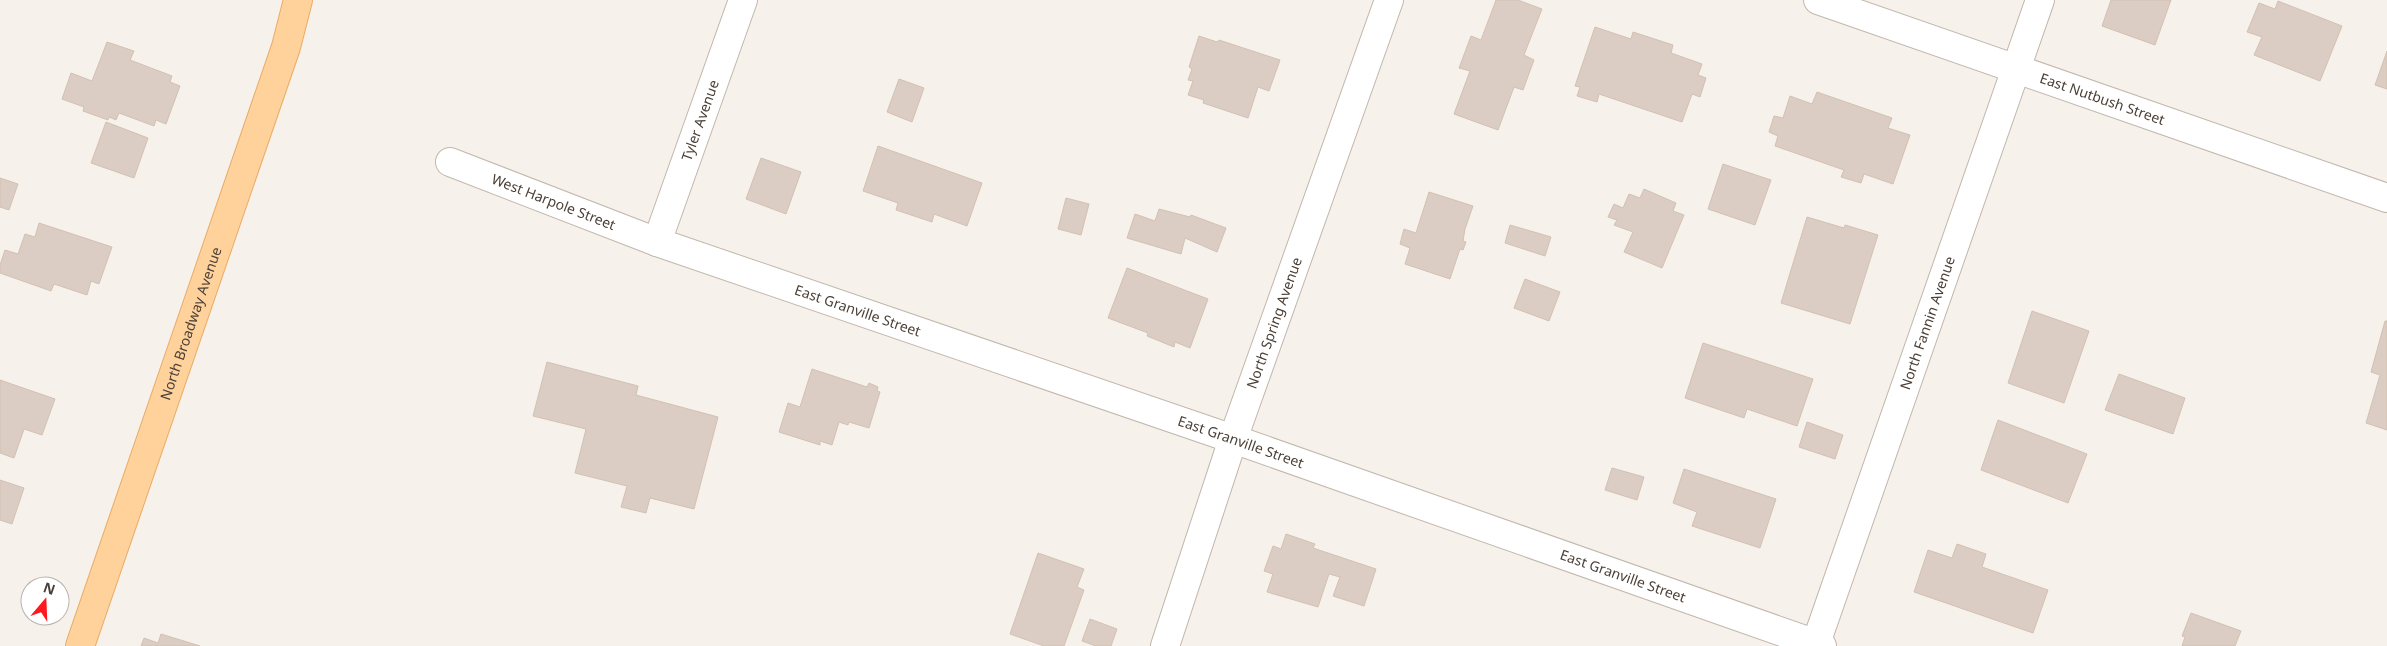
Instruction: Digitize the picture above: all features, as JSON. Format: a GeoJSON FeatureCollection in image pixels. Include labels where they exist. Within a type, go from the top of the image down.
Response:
{"type":"FeatureCollection","features":[{"type":"Feature","properties":{"kind":"main road","name":"North Broadway Avenue"},"geometry":{"type":"LineString","coordinates":[[80,646],[286,47],[298,0]]}},
{"type":"Feature","properties":{"kind":"street","name":"Tyler Avenue"},"geometry":{"type":"LineString","coordinates":[[657,242],[743,0]]}},
{"type":"Feature","properties":{"kind":"street","name":"North Spring Avenue"},"geometry":{"type":"LineString","coordinates":[[1165,646],[1233,439],[1389,0]]}},
{"type":"Feature","properties":{"kind":"street","name":"East Nutbush Street"},"geometry":{"type":"LineString","coordinates":[[1818,0],[2387,198]]}},
{"type":"Feature","properties":{"kind":"street","name":"North Fannin Avenue"},"geometry":{"type":"LineString","coordinates":[[1818,645],[2040,0]]}},
{"type":"Feature","properties":{"kind":"street","name":"West Harpole Street"},"geometry":{"type":"LineString","coordinates":[[450,162],[657,242]]}},
{"type":"Feature","properties":{"kind":"street","name":"East Granville Street"},"geometry":{"type":"LineString","coordinates":[[657,242],[1233,439],[1818,645]]}},
{"type":"Feature","properties":{"kind":"building"},"geometry":{"type":"Polygon","coordinates":[[[1496,0],[1518,0],[1542,9],[1524,55],[1534,60],[1523,90],[1514,87],[1498,130],[1454,114],[1470,71],[1459,68],[1471,36],[1481,40],[1496,0]]]}},
{"type":"Feature","properties":{"kind":"building"},"geometry":{"type":"Polygon","coordinates":[[[2111,0],[2171,0],[2155,45],[2102,26],[2111,0]]]}},
{"type":"Feature","properties":{"kind":"building"},"geometry":{"type":"Polygon","coordinates":[[[2278,1],[2342,26],[2320,81],[2254,55],[2262,37],[2247,32],[2259,3],[2275,9],[2278,1]]]}},
{"type":"Feature","properties":{"kind":"building"},"geometry":{"type":"Polygon","coordinates":[[[1595,27],[1631,39],[1633,32],[1673,45],[1671,53],[1702,64],[1698,75],[1706,78],[1700,97],[1692,94],[1682,122],[1599,94],[1597,102],[1577,96],[1580,87],[1575,86],[1595,27]]]}},
{"type":"Feature","properties":{"kind":"building"},"geometry":{"type":"Polygon","coordinates":[[[1199,36],[1217,42],[1219,40],[1280,60],[1269,91],[1258,87],[1248,118],[1203,103],[1204,100],[1188,95],[1193,81],[1188,80],[1192,69],[1189,67],[1199,36]]]}},
{"type":"Feature","properties":{"kind":"building"},"geometry":{"type":"Polygon","coordinates":[[[107,42],[134,51],[130,60],[172,76],[170,82],[180,86],[166,124],[156,120],[154,126],[119,113],[116,120],[109,117],[108,120],[83,111],[84,107],[62,99],[71,73],[92,81],[107,42]]]}},
{"type":"Feature","properties":{"kind":"building"},"geometry":{"type":"Polygon","coordinates":[[[2387,51],[2387,89],[2375,85],[2387,51]]]}},
{"type":"Feature","properties":{"kind":"building"},"geometry":{"type":"Polygon","coordinates":[[[899,79],[924,88],[912,122],[887,112],[899,79]]]}},
{"type":"Feature","properties":{"kind":"building"},"geometry":{"type":"Polygon","coordinates":[[[1817,92],[1892,118],[1888,128],[1910,135],[1893,184],[1864,174],[1861,183],[1841,177],[1844,170],[1775,146],[1778,136],[1769,132],[1774,116],[1783,118],[1790,96],[1812,104],[1817,92]]]}},
{"type":"Feature","properties":{"kind":"building"},"geometry":{"type":"Polygon","coordinates":[[[106,122],[148,138],[134,178],[91,163],[106,122]]]}},
{"type":"Feature","properties":{"kind":"building"},"geometry":{"type":"Polygon","coordinates":[[[878,146],[982,183],[967,226],[934,214],[932,222],[896,210],[898,203],[863,191],[878,146]]]}},
{"type":"Feature","properties":{"kind":"building"},"geometry":{"type":"Polygon","coordinates":[[[761,158],[801,172],[786,214],[746,199],[761,158]]]}},
{"type":"Feature","properties":{"kind":"building"},"geometry":{"type":"Polygon","coordinates":[[[1723,164],[1771,180],[1755,225],[1708,209],[1723,164]]]}},
{"type":"Feature","properties":{"kind":"building"},"geometry":{"type":"Polygon","coordinates":[[[0,178],[18,184],[9,210],[0,207],[0,178]]]}},
{"type":"Feature","properties":{"kind":"building"},"geometry":{"type":"Polygon","coordinates":[[[1644,189],[1676,203],[1673,211],[1684,215],[1662,268],[1624,252],[1633,232],[1614,225],[1617,220],[1608,217],[1614,204],[1623,208],[1629,194],[1640,198],[1644,189]]]}},
{"type":"Feature","properties":{"kind":"building"},"geometry":{"type":"Polygon","coordinates":[[[1429,192],[1473,206],[1465,229],[1463,241],[1466,242],[1463,250],[1460,249],[1450,279],[1405,264],[1410,248],[1400,244],[1404,229],[1416,233],[1429,192]]]}},
{"type":"Feature","properties":{"kind":"building"},"geometry":{"type":"Polygon","coordinates":[[[1066,198],[1089,204],[1081,235],[1058,229],[1066,198]]]}},
{"type":"Feature","properties":{"kind":"building"},"geometry":{"type":"Polygon","coordinates":[[[1159,209],[1190,217],[1191,215],[1226,228],[1217,252],[1185,238],[1181,254],[1127,238],[1135,214],[1155,221],[1159,209]]]}},
{"type":"Feature","properties":{"kind":"building"},"geometry":{"type":"Polygon","coordinates":[[[1807,217],[1844,228],[1845,225],[1878,235],[1850,324],[1781,303],[1807,217]]]}},
{"type":"Feature","properties":{"kind":"building"},"geometry":{"type":"Polygon","coordinates":[[[39,223],[112,247],[99,284],[91,281],[87,295],[54,284],[51,291],[0,273],[0,265],[5,250],[18,254],[25,234],[35,237],[39,223]]]}},
{"type":"Feature","properties":{"kind":"building"},"geometry":{"type":"Polygon","coordinates":[[[1510,225],[1551,237],[1545,256],[1505,243],[1510,225]]]}},
{"type":"Feature","properties":{"kind":"building"},"geometry":{"type":"Polygon","coordinates":[[[1127,268],[1208,299],[1190,348],[1175,342],[1174,347],[1147,336],[1148,333],[1108,318],[1127,268]]]}},
{"type":"Feature","properties":{"kind":"building"},"geometry":{"type":"Polygon","coordinates":[[[1525,279],[1560,292],[1549,321],[1514,308],[1525,279]]]}},
{"type":"Feature","properties":{"kind":"building"},"geometry":{"type":"Polygon","coordinates":[[[2032,311],[2089,331],[2064,403],[2008,383],[2032,311]]]}},
{"type":"Feature","properties":{"kind":"building"},"geometry":{"type":"Polygon","coordinates":[[[2385,321],[2387,321],[2387,430],[2366,423],[2380,375],[2371,372],[2385,321]]]}},
{"type":"Feature","properties":{"kind":"building"},"geometry":{"type":"Polygon","coordinates":[[[1703,343],[1813,379],[1797,426],[1747,409],[1744,418],[1685,398],[1703,343]]]}},
{"type":"Feature","properties":{"kind":"building"},"geometry":{"type":"Polygon","coordinates":[[[547,362],[638,386],[636,395],[718,417],[694,509],[650,498],[646,513],[621,507],[627,486],[575,473],[586,429],[533,416],[547,362]]]}},
{"type":"Feature","properties":{"kind":"building"},"geometry":{"type":"Polygon","coordinates":[[[812,369],[867,387],[869,383],[878,387],[877,391],[880,392],[869,428],[849,422],[848,425],[839,422],[832,445],[820,441],[820,445],[779,432],[788,403],[800,407],[812,369]]]}},
{"type":"Feature","properties":{"kind":"building"},"geometry":{"type":"Polygon","coordinates":[[[2119,374],[2185,398],[2173,434],[2105,410],[2119,374]]]}},
{"type":"Feature","properties":{"kind":"building"},"geometry":{"type":"Polygon","coordinates":[[[0,380],[55,399],[42,435],[24,429],[14,458],[0,453],[0,380]]]}},
{"type":"Feature","properties":{"kind":"building"},"geometry":{"type":"Polygon","coordinates":[[[1998,420],[2087,454],[2068,503],[1981,470],[1998,420]]]}},
{"type":"Feature","properties":{"kind":"building"},"geometry":{"type":"Polygon","coordinates":[[[1807,422],[1843,435],[1835,459],[1799,447],[1807,422]]]}},
{"type":"Feature","properties":{"kind":"building"},"geometry":{"type":"Polygon","coordinates":[[[1612,468],[1644,477],[1637,500],[1605,490],[1612,468]]]}},
{"type":"Feature","properties":{"kind":"building"},"geometry":{"type":"Polygon","coordinates":[[[1684,469],[1776,499],[1760,548],[1692,526],[1697,512],[1673,503],[1684,469]]]}},
{"type":"Feature","properties":{"kind":"building"},"geometry":{"type":"Polygon","coordinates":[[[0,480],[24,488],[12,524],[0,520],[0,480]]]}},
{"type":"Feature","properties":{"kind":"building"},"geometry":{"type":"Polygon","coordinates":[[[1286,534],[1315,544],[1313,548],[1376,569],[1364,606],[1333,596],[1340,577],[1329,574],[1318,607],[1267,592],[1273,574],[1264,571],[1273,546],[1281,549],[1286,534]]]}},
{"type":"Feature","properties":{"kind":"building"},"geometry":{"type":"Polygon","coordinates":[[[1957,544],[1986,554],[1982,567],[2048,590],[2033,633],[1914,592],[1928,550],[1952,558],[1957,544]]]}},
{"type":"Feature","properties":{"kind":"building"},"geometry":{"type":"Polygon","coordinates":[[[1038,553],[1084,569],[1077,587],[1084,590],[1064,646],[1044,646],[1010,634],[1038,553]]]}},
{"type":"Feature","properties":{"kind":"building"},"geometry":{"type":"Polygon","coordinates":[[[2191,613],[2241,631],[2235,646],[2182,646],[2185,637],[2182,636],[2191,613]]]}},
{"type":"Feature","properties":{"kind":"building"},"geometry":{"type":"Polygon","coordinates":[[[1090,619],[1117,629],[1111,646],[1096,646],[1082,641],[1090,619]]]}},
{"type":"Feature","properties":{"kind":"building"},"geometry":{"type":"Polygon","coordinates":[[[161,634],[200,646],[141,646],[144,638],[158,643],[161,634]]]}}]}
